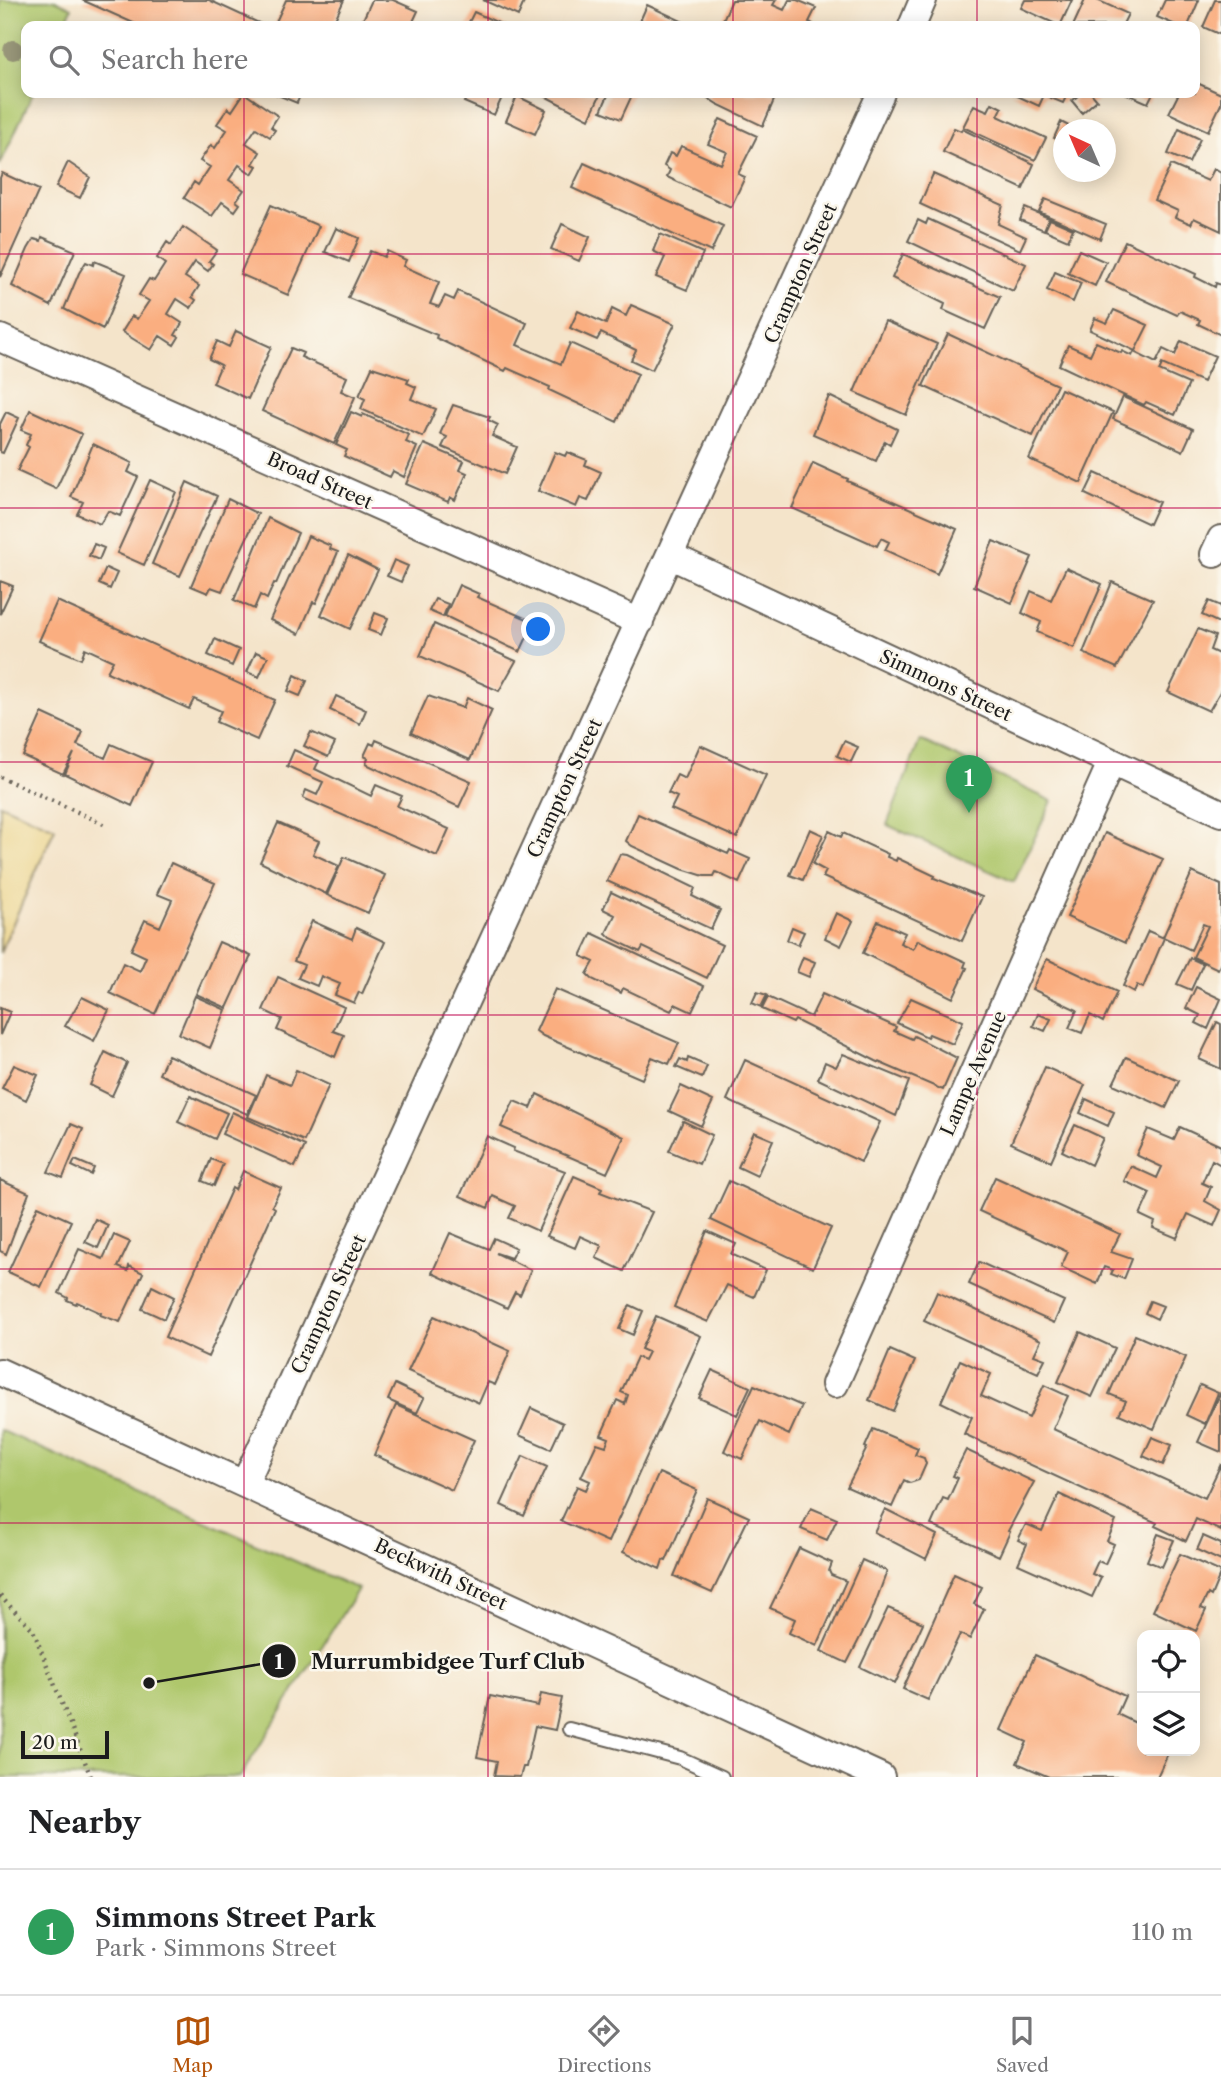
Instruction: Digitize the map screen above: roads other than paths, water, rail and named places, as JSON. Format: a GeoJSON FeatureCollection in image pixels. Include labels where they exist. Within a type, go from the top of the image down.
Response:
{"type":"FeatureCollection","features":[{"type":"Feature","properties":{"kind":"street"},"geometry":{"type":"LineString","coordinates":[[914,21],[923,0]]}},
{"type":"Feature","properties":{"kind":"street","name":"Crampton Street"},"geometry":{"type":"LineString","coordinates":[[245,1483],[879,98]]}},
{"type":"Feature","properties":{"kind":"street","name":"Broad Street"},"geometry":{"type":"LineString","coordinates":[[0,338],[640,622]]}},
{"type":"Feature","properties":{"kind":"street","name":"Simmons Street"},"geometry":{"type":"LineString","coordinates":[[671,556],[1221,813]]}},
{"type":"Feature","properties":{"kind":"street","name":"Lampe Avenue"},"geometry":{"type":"LineString","coordinates":[[835,1384],[1111,763]]}},
{"type":"Feature","properties":{"kind":"street","name":"Beckwith Street"},"geometry":{"type":"LineString","coordinates":[[0,1372],[881,1777]]}},
{"type":"Feature","properties":{"kind":"lane"},"geometry":{"type":"LineString","coordinates":[[569,1729],[680,1758],[722,1777]]}},
{"type":"Feature","properties":{"kind":"place","name":"Simmons Street Park"},"geometry":{"type":"Point","coordinates":[969,813]}},
{"type":"Feature","properties":{"kind":"place","name":"Murrumbidgee Turf Club"},"geometry":{"type":"Point","coordinates":[149,1683]}}]}
